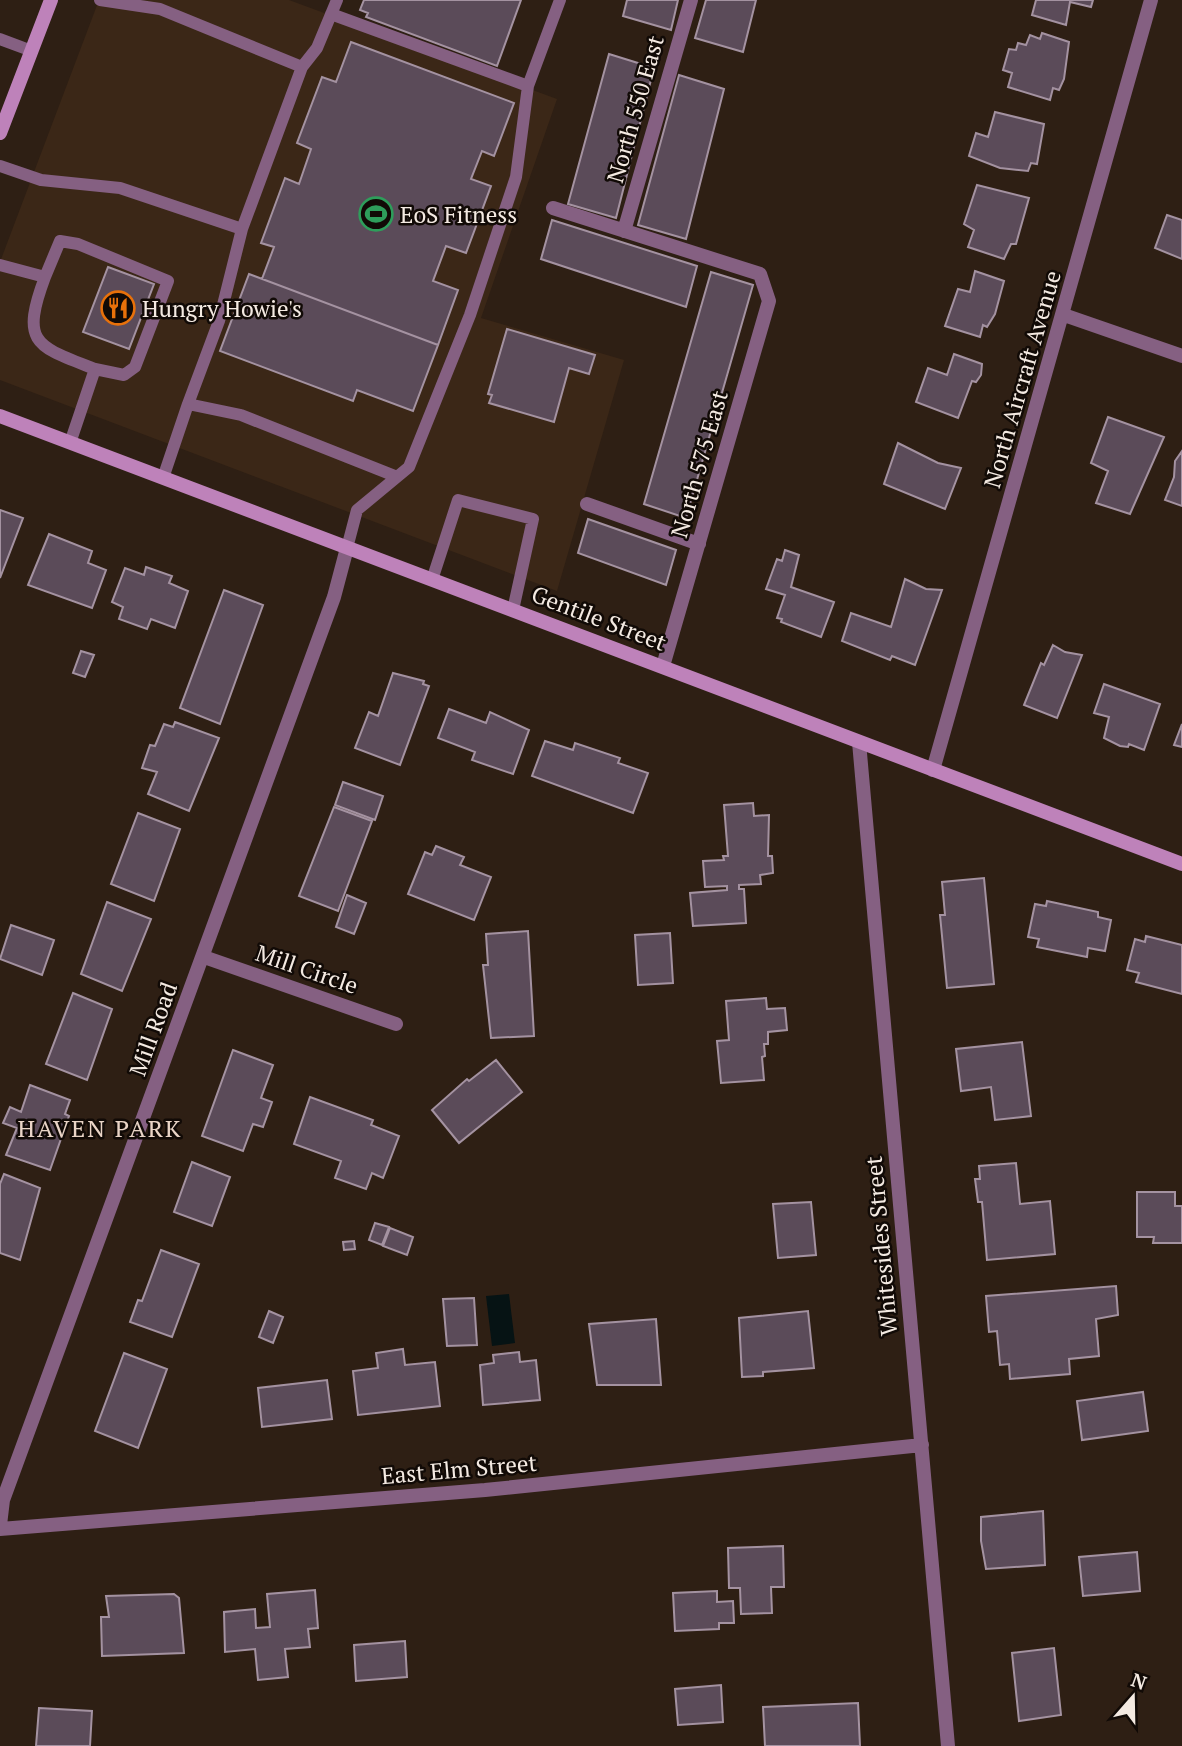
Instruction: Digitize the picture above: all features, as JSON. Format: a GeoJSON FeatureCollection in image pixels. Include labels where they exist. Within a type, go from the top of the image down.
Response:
{"type":"FeatureCollection","features":[{"type":"Feature","properties":{"kind":"main road"},"geometry":{"type":"LineString","coordinates":[[1,129],[51,0]]}},
{"type":"Feature","properties":{"kind":"main road","name":"Gentile Street"},"geometry":{"type":"LineString","coordinates":[[0,416],[1182,864]]}},
{"type":"Feature","properties":{"kind":"street","name":"North 550 East"},"geometry":{"type":"LineString","coordinates":[[624,231],[691,0]]}},
{"type":"Feature","properties":{"kind":"street","name":"North Aircraft Avenue"},"geometry":{"type":"LineString","coordinates":[[933,770],[1151,0]]}},
{"type":"Feature","properties":{"kind":"street"},"geometry":{"type":"LineString","coordinates":[[552,208],[624,231]]}},
{"type":"Feature","properties":{"kind":"street","name":"North 575 East"},"geometry":{"type":"LineString","coordinates":[[624,231],[760,274],[769,301],[663,666]]}},
{"type":"Feature","properties":{"kind":"street"},"geometry":{"type":"LineString","coordinates":[[1064,315],[1182,356]]}},
{"type":"Feature","properties":{"kind":"street"},"geometry":{"type":"LineString","coordinates":[[587,505],[699,544]]}},
{"type":"Feature","properties":{"kind":"street","name":"Mill Road"},"geometry":{"type":"LineString","coordinates":[[0,1527],[3,1500],[204,957],[334,597],[347,548]]}},
{"type":"Feature","properties":{"kind":"street","name":"Whitesides Street"},"geometry":{"type":"LineString","coordinates":[[859,742],[947,1746]]}},
{"type":"Feature","properties":{"kind":"street","name":"Mill Circle"},"geometry":{"type":"LineString","coordinates":[[204,957],[396,1024]]}},
{"type":"Feature","properties":{"kind":"street","name":"East Elm Street"},"geometry":{"type":"LineString","coordinates":[[0,1527],[485,1490],[922,1445]]}},
{"type":"Feature","properties":{"kind":"lane"},"geometry":{"type":"LineString","coordinates":[[100,0],[160,9],[302,67]]}},
{"type":"Feature","properties":{"kind":"lane"},"geometry":{"type":"LineString","coordinates":[[163,478],[219,321],[242,229],[302,67],[317,48],[337,0]]}},
{"type":"Feature","properties":{"kind":"lane"},"geometry":{"type":"LineString","coordinates":[[347,548],[356,510],[409,467],[470,315],[516,177],[528,86],[560,0]]}},
{"type":"Feature","properties":{"kind":"lane"},"geometry":{"type":"LineString","coordinates":[[331,14],[528,86]]}},
{"type":"Feature","properties":{"kind":"lane"},"geometry":{"type":"LineString","coordinates":[[0,39],[32,51]]}},
{"type":"Feature","properties":{"kind":"lane"},"geometry":{"type":"LineString","coordinates":[[0,166],[41,180],[120,188],[242,229]]}},
{"type":"Feature","properties":{"kind":"lane"},"geometry":{"type":"LineString","coordinates":[[60,241],[78,244],[168,282],[135,368],[124,375],[95,369],[47,350],[39,342],[32,315],[44,277],[60,241]]}},
{"type":"Feature","properties":{"kind":"lane"},"geometry":{"type":"LineString","coordinates":[[0,265],[44,277]]}},
{"type":"Feature","properties":{"kind":"lane"},"geometry":{"type":"LineString","coordinates":[[70,443],[95,369]]}},
{"type":"Feature","properties":{"kind":"lane"},"geometry":{"type":"LineString","coordinates":[[188,404],[241,415],[395,476]]}},
{"type":"Feature","properties":{"kind":"lane"},"geometry":{"type":"LineString","coordinates":[[432,580],[458,500],[533,519],[513,610]]}},
{"type":"Feature","properties":{"kind":"shaded area"},"geometry":{"type":"Polygon","coordinates":[[[99,0],[289,0],[557,99],[481,318],[624,360],[557,591],[0,380],[0,262],[99,0]]]}},
{"type":"Feature","properties":{"kind":"shaded area"},"geometry":{"type":"Polygon","coordinates":[[[509,1294],[515,1343],[492,1346],[486,1296],[509,1294]]]}},
{"type":"Feature","properties":{"kind":"building"},"geometry":{"type":"Polygon","coordinates":[[[364,0],[521,0],[497,66],[366,17],[368,13],[360,10],[364,0]]]}},
{"type":"Feature","properties":{"kind":"building"},"geometry":{"type":"Polygon","coordinates":[[[627,0],[678,0],[671,30],[623,16],[627,0]]]}},
{"type":"Feature","properties":{"kind":"building"},"geometry":{"type":"Polygon","coordinates":[[[706,0],[756,0],[743,52],[695,38],[706,0]]]}},
{"type":"Feature","properties":{"kind":"building"},"geometry":{"type":"Polygon","coordinates":[[[1036,0],[1093,0],[1091,7],[1070,2],[1066,25],[1032,15],[1036,0]]]}},
{"type":"Feature","properties":{"kind":"building"},"geometry":{"type":"Polygon","coordinates":[[[1042,33],[1069,42],[1064,79],[1059,90],[1053,88],[1050,100],[1008,87],[1012,73],[1003,70],[1009,49],[1016,50],[1018,43],[1026,45],[1030,35],[1040,39],[1042,33]]]}},
{"type":"Feature","properties":{"kind":"building","name":"EoS Fitness"},"geometry":{"type":"Polygon","coordinates":[[[351,42],[514,103],[494,156],[482,151],[471,179],[491,186],[466,253],[446,246],[433,281],[458,290],[438,345],[262,279],[274,247],[261,243],[285,178],[299,184],[311,149],[297,143],[322,77],[336,82],[351,42]]]}},
{"type":"Feature","properties":{"kind":"building"},"geometry":{"type":"Polygon","coordinates":[[[609,54],[654,68],[616,218],[568,204],[609,54]]]}},
{"type":"Feature","properties":{"kind":"building"},"geometry":{"type":"Polygon","coordinates":[[[679,75],[724,89],[686,239],[638,225],[679,75]]]}},
{"type":"Feature","properties":{"kind":"building"},"geometry":{"type":"Polygon","coordinates":[[[995,112],[1044,124],[1037,164],[1031,163],[1028,171],[1000,168],[969,156],[976,133],[988,137],[995,112]]]}},
{"type":"Feature","properties":{"kind":"building"},"geometry":{"type":"Polygon","coordinates":[[[977,185],[1029,198],[1016,244],[1011,244],[1004,259],[968,247],[974,230],[964,224],[977,185]]]}},
{"type":"Feature","properties":{"kind":"building"},"geometry":{"type":"Polygon","coordinates":[[[1167,215],[1182,220],[1182,259],[1155,248],[1167,215]]]}},
{"type":"Feature","properties":{"kind":"building"},"geometry":{"type":"Polygon","coordinates":[[[552,220],[697,266],[686,307],[541,259],[552,220]]]}},
{"type":"Feature","properties":{"kind":"building","name":"Hungry Howie's"},"geometry":{"type":"Polygon","coordinates":[[[108,267],[154,284],[129,349],[83,332],[108,267]]]}},
{"type":"Feature","properties":{"kind":"building"},"geometry":{"type":"Polygon","coordinates":[[[975,271],[1004,281],[995,314],[987,327],[983,325],[980,337],[945,326],[958,289],[970,292],[975,271]]]}},
{"type":"Feature","properties":{"kind":"building"},"geometry":{"type":"Polygon","coordinates":[[[711,272],[753,285],[686,518],[644,504],[711,272]]]}},
{"type":"Feature","properties":{"kind":"building"},"geometry":{"type":"Polygon","coordinates":[[[249,274],[438,345],[413,411],[357,390],[353,401],[220,351],[249,274]]]}},
{"type":"Feature","properties":{"kind":"building"},"geometry":{"type":"Polygon","coordinates":[[[507,329],[595,355],[589,374],[569,368],[554,422],[489,403],[492,395],[488,394],[507,329]]]}},
{"type":"Feature","properties":{"kind":"building"},"geometry":{"type":"Polygon","coordinates":[[[954,354],[982,364],[981,375],[976,382],[972,381],[958,418],[916,402],[928,368],[947,375],[954,354]]]}},
{"type":"Feature","properties":{"kind":"building"},"geometry":{"type":"Polygon","coordinates":[[[1108,417],[1164,437],[1130,514],[1096,503],[1108,471],[1091,463],[1108,417]]]}},
{"type":"Feature","properties":{"kind":"building"},"geometry":{"type":"Polygon","coordinates":[[[898,443],[938,463],[961,468],[945,509],[884,484],[898,443]]]}},
{"type":"Feature","properties":{"kind":"building"},"geometry":{"type":"Polygon","coordinates":[[[1182,451],[1182,506],[1165,500],[1174,477],[1175,461],[1182,451]]]}},
{"type":"Feature","properties":{"kind":"building"},"geometry":{"type":"Polygon","coordinates":[[[0,510],[23,518],[0,578],[0,510]]]}},
{"type":"Feature","properties":{"kind":"building"},"geometry":{"type":"Polygon","coordinates":[[[588,519],[676,550],[666,585],[578,553],[588,519]]]}},
{"type":"Feature","properties":{"kind":"building"},"geometry":{"type":"Polygon","coordinates":[[[49,534],[92,551],[88,563],[106,570],[92,608],[28,585],[49,534]]]}},
{"type":"Feature","properties":{"kind":"building"},"geometry":{"type":"Polygon","coordinates":[[[785,550],[799,555],[791,587],[834,602],[821,637],[777,618],[785,595],[766,589],[777,559],[782,561],[785,550]]]}},
{"type":"Feature","properties":{"kind":"building"},"geometry":{"type":"Polygon","coordinates":[[[146,567],[172,576],[169,583],[188,591],[175,628],[151,619],[147,629],[119,619],[123,607],[112,602],[125,568],[144,575],[146,567]]]}},
{"type":"Feature","properties":{"kind":"building"},"geometry":{"type":"Polygon","coordinates":[[[905,579],[926,589],[942,590],[915,665],[892,656],[890,660],[842,641],[851,613],[891,627],[905,579]]]}},
{"type":"Feature","properties":{"kind":"building"},"geometry":{"type":"Polygon","coordinates":[[[224,590],[263,605],[220,724],[180,708],[224,590]]]}},
{"type":"Feature","properties":{"kind":"building"},"geometry":{"type":"Polygon","coordinates":[[[1053,645],[1065,652],[1082,655],[1057,718],[1024,705],[1041,663],[1044,665],[1053,645]]]}},
{"type":"Feature","properties":{"kind":"building"},"geometry":{"type":"Polygon","coordinates":[[[81,651],[94,655],[85,677],[73,673],[81,651]]]}},
{"type":"Feature","properties":{"kind":"building"},"geometry":{"type":"Polygon","coordinates":[[[393,673],[424,681],[423,684],[429,686],[400,765],[355,748],[369,712],[378,716],[393,673]]]}},
{"type":"Feature","properties":{"kind":"building"},"geometry":{"type":"Polygon","coordinates":[[[1104,684],[1160,704],[1144,750],[1129,744],[1128,747],[1120,746],[1104,738],[1109,717],[1094,713],[1104,684]]]}},
{"type":"Feature","properties":{"kind":"building"},"geometry":{"type":"Polygon","coordinates":[[[449,709],[486,723],[490,712],[529,730],[513,774],[472,760],[475,752],[438,738],[449,709]]]}},
{"type":"Feature","properties":{"kind":"building"},"geometry":{"type":"Polygon","coordinates":[[[175,722],[219,738],[189,811],[148,794],[157,772],[142,768],[150,745],[155,746],[164,724],[173,727],[175,722]]]}},
{"type":"Feature","properties":{"kind":"building"},"geometry":{"type":"Polygon","coordinates":[[[1182,724],[1182,747],[1174,745],[1182,724]]]}},
{"type":"Feature","properties":{"kind":"building"},"geometry":{"type":"Polygon","coordinates":[[[545,741],[573,750],[575,743],[620,758],[618,763],[648,773],[633,813],[532,776],[545,741]]]}},
{"type":"Feature","properties":{"kind":"building"},"geometry":{"type":"Polygon","coordinates":[[[343,782],[383,796],[375,820],[335,805],[343,782]]]}},
{"type":"Feature","properties":{"kind":"building"},"geometry":{"type":"Polygon","coordinates":[[[753,803],[754,816],[769,815],[768,856],[772,856],[773,873],[760,875],[761,884],[739,885],[739,889],[744,889],[746,923],[693,926],[690,893],[727,890],[727,886],[705,887],[703,861],[724,860],[723,856],[728,856],[724,805],[753,803]]]}},
{"type":"Feature","properties":{"kind":"building"},"geometry":{"type":"Polygon","coordinates":[[[334,807],[372,821],[338,911],[299,896],[334,807]]]}},
{"type":"Feature","properties":{"kind":"building"},"geometry":{"type":"Polygon","coordinates":[[[138,813],[180,829],[154,901],[111,884],[138,813]]]}},
{"type":"Feature","properties":{"kind":"building"},"geometry":{"type":"Polygon","coordinates":[[[436,846],[464,857],[460,865],[491,877],[474,920],[408,894],[425,852],[432,855],[436,846]]]}},
{"type":"Feature","properties":{"kind":"building"},"geometry":{"type":"Polygon","coordinates":[[[984,878],[994,984],[947,988],[940,915],[945,915],[942,882],[984,878]]]}},
{"type":"Feature","properties":{"kind":"building"},"geometry":{"type":"Polygon","coordinates":[[[347,895],[366,903],[354,934],[336,927],[347,895]]]}},
{"type":"Feature","properties":{"kind":"building"},"geometry":{"type":"Polygon","coordinates":[[[1047,901],[1098,912],[1098,917],[1111,920],[1105,951],[1088,948],[1087,957],[1037,947],[1039,939],[1028,937],[1035,904],[1046,906],[1047,901]]]}},
{"type":"Feature","properties":{"kind":"building"},"geometry":{"type":"Polygon","coordinates":[[[107,902],[151,919],[122,991],[81,974],[107,902]]]}},
{"type":"Feature","properties":{"kind":"building"},"geometry":{"type":"Polygon","coordinates":[[[11,925],[54,940],[42,975],[0,959],[11,925]]]}},
{"type":"Feature","properties":{"kind":"building"},"geometry":{"type":"Polygon","coordinates":[[[528,931],[534,1036],[491,1038],[483,965],[488,965],[486,934],[528,931]]]}},
{"type":"Feature","properties":{"kind":"building"},"geometry":{"type":"Polygon","coordinates":[[[670,933],[673,983],[638,985],[635,935],[670,933]]]}},
{"type":"Feature","properties":{"kind":"building"},"geometry":{"type":"Polygon","coordinates":[[[1146,936],[1182,945],[1182,994],[1136,982],[1139,973],[1127,970],[1135,939],[1145,942],[1146,936]]]}},
{"type":"Feature","properties":{"kind":"building"},"geometry":{"type":"Polygon","coordinates":[[[73,993],[112,1009],[87,1080],[46,1064],[73,993]]]}},
{"type":"Feature","properties":{"kind":"building"},"geometry":{"type":"Polygon","coordinates":[[[766,998],[767,1009],[785,1008],[787,1030],[768,1032],[768,1044],[764,1044],[765,1056],[762,1057],[764,1080],[721,1083],[717,1041],[729,1040],[726,1001],[766,998]]]}},
{"type":"Feature","properties":{"kind":"building"},"geometry":{"type":"Polygon","coordinates":[[[1022,1042],[1031,1116],[995,1120],[991,1087],[961,1091],[956,1049],[1022,1042]]]}},
{"type":"Feature","properties":{"kind":"building"},"geometry":{"type":"Polygon","coordinates":[[[233,1050],[273,1065],[261,1098],[272,1102],[263,1127],[253,1124],[243,1151],[202,1136],[233,1050]]]}},
{"type":"Feature","properties":{"kind":"building"},"geometry":{"type":"Polygon","coordinates":[[[496,1060],[522,1092],[459,1143],[432,1110],[467,1079],[469,1081],[496,1060]]]}},
{"type":"Feature","properties":{"kind":"building"},"geometry":{"type":"Polygon","coordinates":[[[30,1085],[70,1100],[65,1114],[69,1116],[50,1170],[6,1155],[17,1128],[3,1123],[10,1107],[21,1112],[30,1085]]]}},
{"type":"Feature","properties":{"kind":"building"},"geometry":{"type":"Polygon","coordinates":[[[310,1097],[373,1120],[371,1125],[399,1136],[383,1178],[372,1173],[366,1189],[335,1178],[341,1161],[294,1144],[310,1097]]]}},
{"type":"Feature","properties":{"kind":"building"},"geometry":{"type":"Polygon","coordinates":[[[192,1162],[230,1177],[212,1226],[174,1212],[192,1162]]]}},
{"type":"Feature","properties":{"kind":"building"},"geometry":{"type":"Polygon","coordinates":[[[1016,1163],[1020,1204],[1050,1201],[1055,1254],[987,1260],[982,1202],[978,1202],[975,1179],[980,1179],[979,1166],[1016,1163]]]}},
{"type":"Feature","properties":{"kind":"building"},"geometry":{"type":"Polygon","coordinates":[[[4,1174],[40,1188],[20,1260],[0,1253],[0,1184],[4,1174]]]}},
{"type":"Feature","properties":{"kind":"building"},"geometry":{"type":"Polygon","coordinates":[[[1137,1192],[1175,1192],[1175,1206],[1182,1206],[1182,1243],[1153,1243],[1154,1237],[1137,1237],[1137,1192]]]}},
{"type":"Feature","properties":{"kind":"building"},"geometry":{"type":"Polygon","coordinates":[[[811,1202],[816,1255],[778,1258],[773,1204],[811,1202]]]}},
{"type":"Feature","properties":{"kind":"building"},"geometry":{"type":"Polygon","coordinates":[[[375,1223],[389,1227],[382,1245],[369,1240],[375,1223]]]}},
{"type":"Feature","properties":{"kind":"building"},"geometry":{"type":"Polygon","coordinates":[[[390,1228],[413,1237],[407,1255],[383,1246],[390,1228]]]}},
{"type":"Feature","properties":{"kind":"building"},"geometry":{"type":"Polygon","coordinates":[[[354,1241],[355,1249],[344,1250],[343,1242],[354,1241]]]}},
{"type":"Feature","properties":{"kind":"building"},"geometry":{"type":"Polygon","coordinates":[[[161,1250],[199,1264],[172,1337],[130,1322],[138,1300],[142,1301],[161,1250]]]}},
{"type":"Feature","properties":{"kind":"building"},"geometry":{"type":"Polygon","coordinates":[[[1116,1286],[1118,1315],[1096,1319],[1099,1356],[1069,1359],[1070,1374],[1010,1379],[1009,1364],[1000,1365],[997,1331],[989,1332],[986,1296],[1116,1286]]]}},
{"type":"Feature","properties":{"kind":"building"},"geometry":{"type":"Polygon","coordinates":[[[474,1298],[477,1345],[447,1346],[443,1299],[474,1298]]]}},
{"type":"Feature","properties":{"kind":"building"},"geometry":{"type":"Polygon","coordinates":[[[269,1311],[283,1317],[273,1343],[259,1337],[269,1311]]]}},
{"type":"Feature","properties":{"kind":"building"},"geometry":{"type":"Polygon","coordinates":[[[808,1311],[814,1368],[763,1372],[763,1376],[742,1377],[739,1318],[808,1311]]]}},
{"type":"Feature","properties":{"kind":"building"},"geometry":{"type":"Polygon","coordinates":[[[656,1319],[661,1385],[597,1385],[589,1324],[656,1319]]]}},
{"type":"Feature","properties":{"kind":"building"},"geometry":{"type":"Polygon","coordinates":[[[403,1349],[405,1365],[435,1362],[440,1406],[358,1415],[353,1371],[378,1368],[376,1353],[403,1349]]]}},
{"type":"Feature","properties":{"kind":"building"},"geometry":{"type":"Polygon","coordinates":[[[519,1352],[520,1362],[536,1360],[540,1400],[483,1405],[480,1365],[494,1363],[493,1355],[519,1352]]]}},
{"type":"Feature","properties":{"kind":"building"},"geometry":{"type":"Polygon","coordinates":[[[124,1353],[167,1369],[138,1448],[95,1431],[124,1353]]]}},
{"type":"Feature","properties":{"kind":"building"},"geometry":{"type":"Polygon","coordinates":[[[327,1380],[332,1419],[262,1427],[258,1388],[327,1380]]]}},
{"type":"Feature","properties":{"kind":"building"},"geometry":{"type":"Polygon","coordinates":[[[1143,1392],[1148,1431],[1082,1440],[1077,1401],[1143,1392]]]}},
{"type":"Feature","properties":{"kind":"building"},"geometry":{"type":"Polygon","coordinates":[[[1043,1511],[1045,1565],[986,1569],[981,1541],[981,1517],[1043,1511]]]}},
{"type":"Feature","properties":{"kind":"building"},"geometry":{"type":"Polygon","coordinates":[[[783,1546],[784,1587],[771,1587],[772,1613],[741,1614],[740,1588],[729,1588],[728,1548],[783,1546]]]}},
{"type":"Feature","properties":{"kind":"building"},"geometry":{"type":"Polygon","coordinates":[[[1137,1552],[1140,1591],[1083,1596],[1079,1557],[1137,1552]]]}},
{"type":"Feature","properties":{"kind":"building"},"geometry":{"type":"Polygon","coordinates":[[[315,1590],[318,1628],[308,1629],[310,1647],[285,1649],[288,1677],[258,1680],[255,1649],[225,1652],[224,1612],[255,1609],[256,1628],[270,1627],[267,1594],[315,1590]]]}},
{"type":"Feature","properties":{"kind":"building"},"geometry":{"type":"Polygon","coordinates":[[[717,1591],[717,1602],[733,1601],[734,1623],[719,1623],[719,1629],[675,1631],[673,1593],[717,1591]]]}},
{"type":"Feature","properties":{"kind":"building"},"geometry":{"type":"Polygon","coordinates":[[[174,1594],[179,1598],[184,1653],[102,1656],[101,1617],[109,1617],[106,1596],[174,1594]]]}},
{"type":"Feature","properties":{"kind":"building"},"geometry":{"type":"Polygon","coordinates":[[[405,1641],[407,1677],[356,1681],[354,1645],[405,1641]]]}},
{"type":"Feature","properties":{"kind":"building"},"geometry":{"type":"Polygon","coordinates":[[[1054,1648],[1061,1715],[1019,1721],[1012,1653],[1054,1648]]]}},
{"type":"Feature","properties":{"kind":"building"},"geometry":{"type":"Polygon","coordinates":[[[721,1685],[723,1722],[678,1725],[675,1689],[721,1685]]]}},
{"type":"Feature","properties":{"kind":"building"},"geometry":{"type":"Polygon","coordinates":[[[858,1703],[860,1746],[765,1746],[763,1707],[858,1703]]]}},
{"type":"Feature","properties":{"kind":"building"},"geometry":{"type":"Polygon","coordinates":[[[39,1708],[92,1711],[90,1746],[36,1746],[39,1708]]]}},
{"type":"Feature","properties":{"kind":"place","name":"EoS Fitness"},"geometry":{"type":"Point","coordinates":[376,214]}},
{"type":"Feature","properties":{"kind":"place","name":"Hungry Howie's"},"geometry":{"type":"Point","coordinates":[118,308]}},
{"type":"Feature","properties":{"kind":"district","name":"HAVEN PARK"},"geometry":{"type":"Point","coordinates":[100,1128]}}]}
